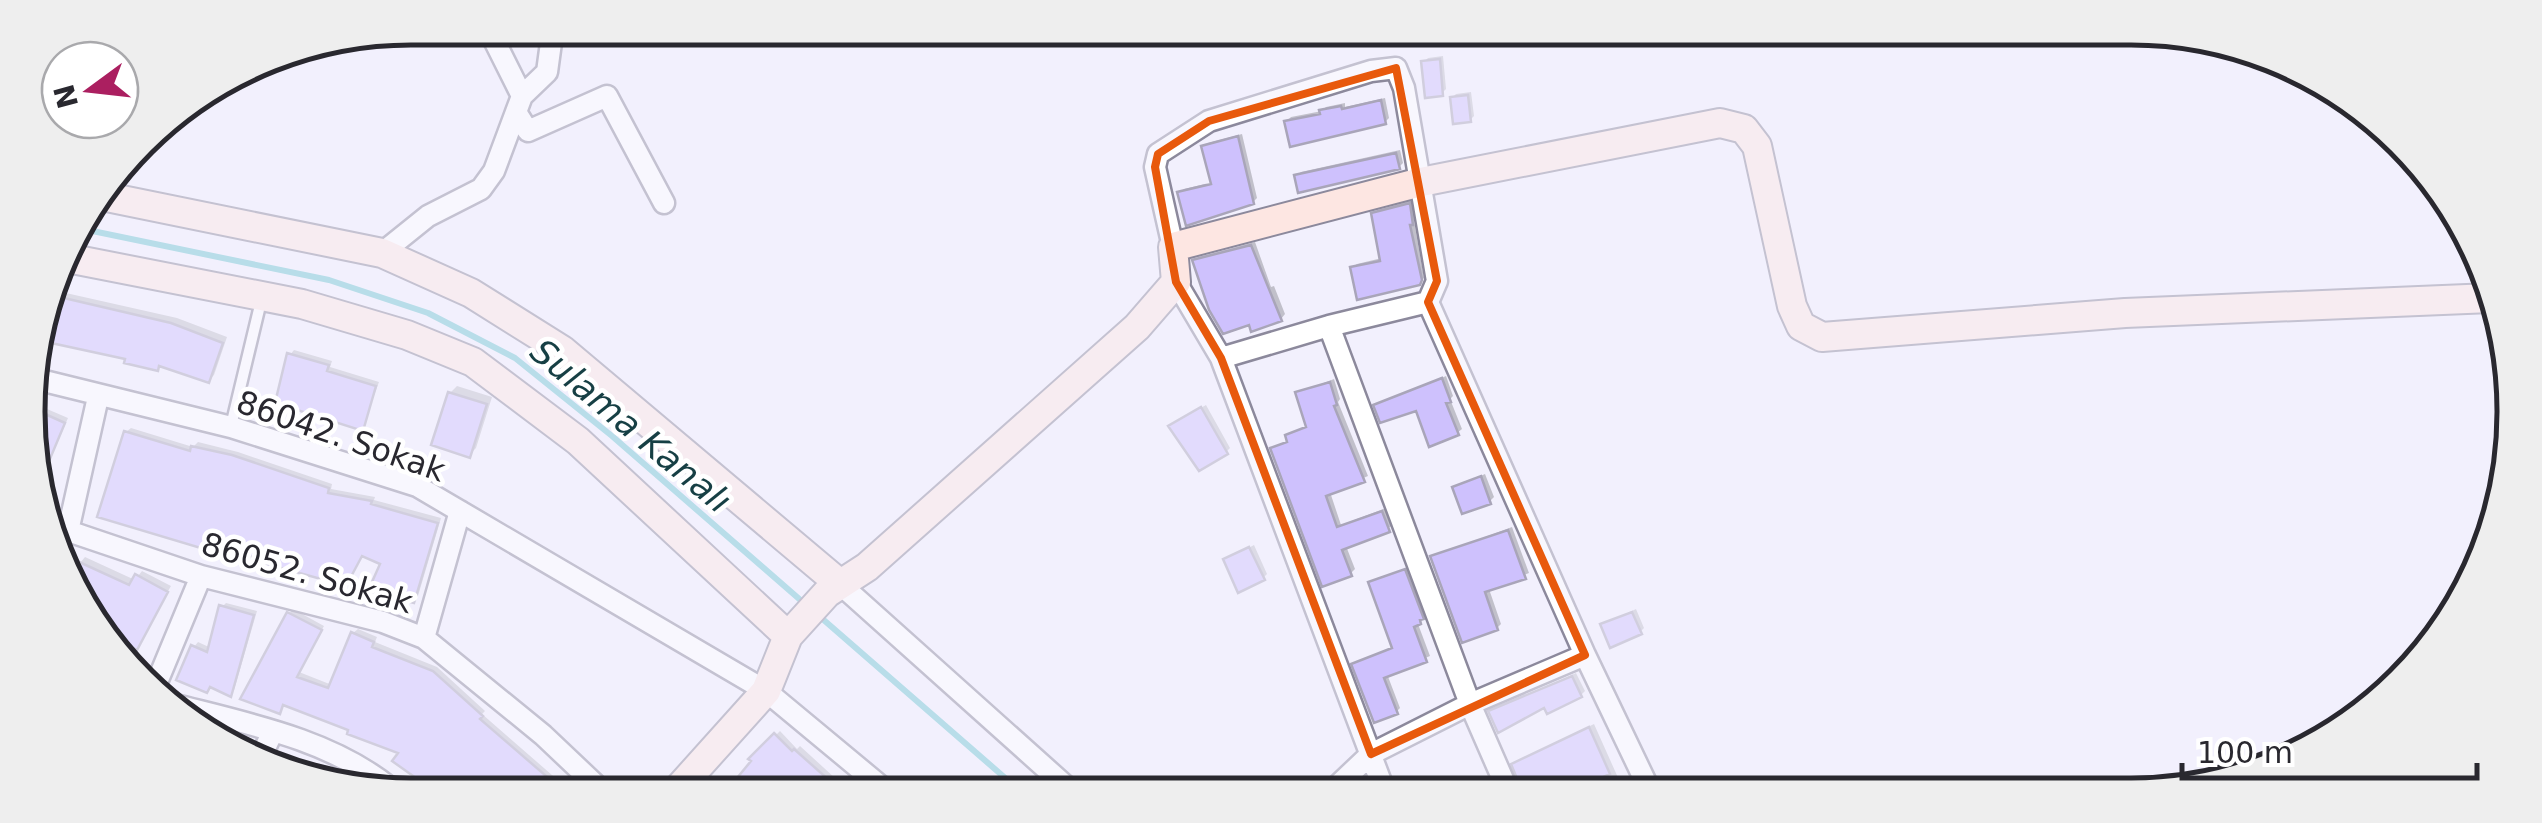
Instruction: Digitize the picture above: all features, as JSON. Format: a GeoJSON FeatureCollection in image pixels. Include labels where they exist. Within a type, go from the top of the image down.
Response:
{"type":"FeatureCollection","features":[{"type":"Feature","properties":{"kind":"main road"},"geometry":{"type":"LineString","coordinates":[[688,778],[766,690],[793,632],[833,589],[867,567],[1123,340],[1176,282],[1173,247],[1421,182],[1720,123],[1744,130],[1757,146],[1792,306],[1801,326],[1822,337],[2125,313],[2479,298]]}},
{"type":"Feature","properties":{"kind":"main road"},"geometry":{"type":"LineString","coordinates":[[114,198],[382,253],[471,292],[562,350],[833,589]]}},
{"type":"Feature","properties":{"kind":"main road"},"geometry":{"type":"LineString","coordinates":[[78,260],[302,304],[407,335],[472,362],[578,441],[793,632]]}},
{"type":"Feature","properties":{"kind":"street"},"geometry":{"type":"LineString","coordinates":[[495,45],[528,131],[607,96],[664,203]]}},
{"type":"Feature","properties":{"kind":"street"},"geometry":{"type":"LineString","coordinates":[[382,253],[428,216],[481,190],[494,170],[519,104],[547,72],[551,45]]}},
{"type":"Feature","properties":{"kind":"street"},"geometry":{"type":"LineString","coordinates":[[1173,247],[1155,166],[1158,154],[1209,121],[1371,71],[1396,68],[1404,88],[1437,281],[1428,302],[1585,656],[1644,778]]}},
{"type":"Feature","properties":{"kind":"street"},"geometry":{"type":"LineString","coordinates":[[1176,282],[1222,358],[1379,778]]}},
{"type":"Feature","properties":{"kind":"street"},"geometry":{"type":"LineString","coordinates":[[1222,358],[1328,326],[1428,302]]}},
{"type":"Feature","properties":{"kind":"street"},"geometry":{"type":"LineString","coordinates":[[1328,326],[1470,704],[1503,778]]}},
{"type":"Feature","properties":{"kind":"street","name":"86042. Sokak"},"geometry":{"type":"LineString","coordinates":[[46,382],[230,427],[417,486],[766,690],[871,778]]}},
{"type":"Feature","properties":{"kind":"street"},"geometry":{"type":"LineString","coordinates":[[64,530],[98,397]]}},
{"type":"Feature","properties":{"kind":"street"},"geometry":{"type":"LineString","coordinates":[[424,638],[460,511]]}},
{"type":"Feature","properties":{"kind":"street","name":"86052. Sokak"},"geometry":{"type":"LineString","coordinates":[[69,541],[383,622],[424,638],[589,778]]}},
{"type":"Feature","properties":{"kind":"street"},"geometry":{"type":"LineString","coordinates":[[158,677],[201,576]]}},
{"type":"Feature","properties":{"kind":"street"},"geometry":{"type":"LineString","coordinates":[[833,589],[1056,778]]}},
{"type":"Feature","properties":{"kind":"street"},"geometry":{"type":"LineString","coordinates":[[1345,778],[1370,754],[1470,704],[1585,656]]}},
{"type":"Feature","properties":{"kind":"street"},"geometry":{"type":"LineString","coordinates":[[203,712],[273,731],[366,768],[376,776]]}},
{"type":"Feature","properties":{"kind":"street"},"geometry":{"type":"LineString","coordinates":[[265,747],[273,731]]}},
{"type":"Feature","properties":{"kind":"lane"},"geometry":{"type":"LineString","coordinates":[[230,427],[262,296]]}},
{"type":"Feature","properties":{"kind":"highlighted area"},"geometry":{"type":"Polygon","coordinates":[[[1396,68],[1437,281],[1428,302],[1585,655],[1371,754],[1221,358],[1176,282],[1155,167],[1158,154],[1209,121],[1396,68]]]}},
{"type":"Feature","properties":{"kind":"building"},"geometry":{"type":"Polygon","coordinates":[[[1440,59],[1443,96],[1425,98],[1421,61],[1440,59]]]}},
{"type":"Feature","properties":{"kind":"building"},"geometry":{"type":"Polygon","coordinates":[[[1468,95],[1471,122],[1453,124],[1450,97],[1468,95]]]}},
{"type":"Feature","properties":{"kind":"building"},"geometry":{"type":"Polygon","coordinates":[[[1381,100],[1386,124],[1290,147],[1284,121],[1320,114],[1319,110],[1381,100]]]}},
{"type":"Feature","properties":{"kind":"building"},"geometry":{"type":"Polygon","coordinates":[[[1238,136],[1254,204],[1186,226],[1177,192],[1211,184],[1201,146],[1238,136]]]}},
{"type":"Feature","properties":{"kind":"building"},"geometry":{"type":"Polygon","coordinates":[[[1396,153],[1400,169],[1298,193],[1294,175],[1396,153]]]}},
{"type":"Feature","properties":{"kind":"building"},"geometry":{"type":"Polygon","coordinates":[[[1410,203],[1420,285],[1357,300],[1350,267],[1380,261],[1371,213],[1410,203]]]}},
{"type":"Feature","properties":{"kind":"building"},"geometry":{"type":"Polygon","coordinates":[[[1251,245],[1282,321],[1251,332],[1249,325],[1223,334],[1209,310],[1192,260],[1251,245]]]}},
{"type":"Feature","properties":{"kind":"building"},"geometry":{"type":"Polygon","coordinates":[[[63,298],[171,323],[223,343],[209,383],[159,366],[158,371],[124,363],[125,359],[51,343],[63,298]]]}},
{"type":"Feature","properties":{"kind":"building"},"geometry":{"type":"Polygon","coordinates":[[[287,353],[329,365],[327,371],[376,386],[363,431],[275,403],[287,353]]]}},
{"type":"Feature","properties":{"kind":"building"},"geometry":{"type":"Polygon","coordinates":[[[1442,378],[1451,402],[1446,403],[1459,435],[1429,447],[1416,411],[1380,423],[1373,405],[1442,378]]]}},
{"type":"Feature","properties":{"kind":"building"},"geometry":{"type":"Polygon","coordinates":[[[1330,382],[1337,405],[1334,406],[1365,482],[1326,496],[1337,527],[1382,511],[1390,532],[1342,550],[1352,576],[1322,587],[1270,448],[1287,442],[1285,435],[1306,427],[1295,392],[1330,382]]]}},
{"type":"Feature","properties":{"kind":"building"},"geometry":{"type":"Polygon","coordinates":[[[448,392],[487,404],[470,458],[431,445],[448,392]]]}},
{"type":"Feature","properties":{"kind":"building"},"geometry":{"type":"Polygon","coordinates":[[[1201,407],[1228,454],[1199,471],[1168,426],[1201,407]]]}},
{"type":"Feature","properties":{"kind":"building"},"geometry":{"type":"Polygon","coordinates":[[[45,414],[65,423],[49,462],[45,414]]]}},
{"type":"Feature","properties":{"kind":"building"},"geometry":{"type":"Polygon","coordinates":[[[124,431],[190,451],[191,446],[232,455],[329,488],[328,493],[372,501],[371,504],[438,523],[414,603],[368,591],[380,564],[362,556],[346,586],[267,564],[268,561],[206,544],[204,549],[97,517],[124,431]]]}},
{"type":"Feature","properties":{"kind":"building"},"geometry":{"type":"Polygon","coordinates":[[[1481,476],[1491,504],[1462,514],[1452,487],[1481,476]]]}},
{"type":"Feature","properties":{"kind":"building"},"geometry":{"type":"Polygon","coordinates":[[[1508,530],[1526,579],[1485,592],[1498,630],[1462,643],[1430,556],[1508,530]]]}},
{"type":"Feature","properties":{"kind":"building"},"geometry":{"type":"Polygon","coordinates":[[[1249,547],[1265,580],[1238,593],[1223,559],[1249,547]]]}},
{"type":"Feature","properties":{"kind":"building"},"geometry":{"type":"Polygon","coordinates":[[[77,561],[129,585],[135,574],[168,592],[137,650],[107,615],[77,561]]]}},
{"type":"Feature","properties":{"kind":"building"},"geometry":{"type":"Polygon","coordinates":[[[1405,569],[1424,619],[1414,627],[1427,662],[1384,678],[1398,714],[1374,723],[1351,664],[1392,648],[1368,582],[1405,569]]]}},
{"type":"Feature","properties":{"kind":"building"},"geometry":{"type":"Polygon","coordinates":[[[219,605],[254,615],[231,697],[210,687],[207,693],[176,680],[191,645],[207,652],[219,605]]]}},
{"type":"Feature","properties":{"kind":"building"},"geometry":{"type":"Polygon","coordinates":[[[287,612],[322,630],[297,677],[328,688],[351,632],[374,642],[372,647],[433,671],[483,716],[480,719],[548,778],[416,778],[392,761],[398,753],[347,734],[348,730],[283,705],[280,714],[240,699],[287,612]]]}},
{"type":"Feature","properties":{"kind":"building"},"geometry":{"type":"Polygon","coordinates":[[[1632,612],[1642,634],[1610,648],[1600,624],[1632,612]]]}},
{"type":"Feature","properties":{"kind":"building"},"geometry":{"type":"Polygon","coordinates":[[[1572,676],[1582,697],[1547,714],[1544,708],[1498,733],[1488,711],[1572,676]]]}},
{"type":"Feature","properties":{"kind":"building"},"geometry":{"type":"Polygon","coordinates":[[[1589,727],[1610,774],[1601,778],[1517,778],[1511,764],[1589,727]]]}},
{"type":"Feature","properties":{"kind":"building"},"geometry":{"type":"Polygon","coordinates":[[[774,733],[827,778],[737,778],[751,761],[748,759],[774,733]]]}},
{"type":"Feature","properties":{"kind":"waterway","name":"Sulama Kanalı"},"geometry":{"type":"LineString","coordinates":[[92,231],[329,280],[428,313],[515,358],[612,436],[805,604]]}},
{"type":"Feature","properties":{"kind":"waterway","name":"Sulama Kanalı"},"geometry":{"type":"LineString","coordinates":[[818,615],[1005,778]]}}]}
